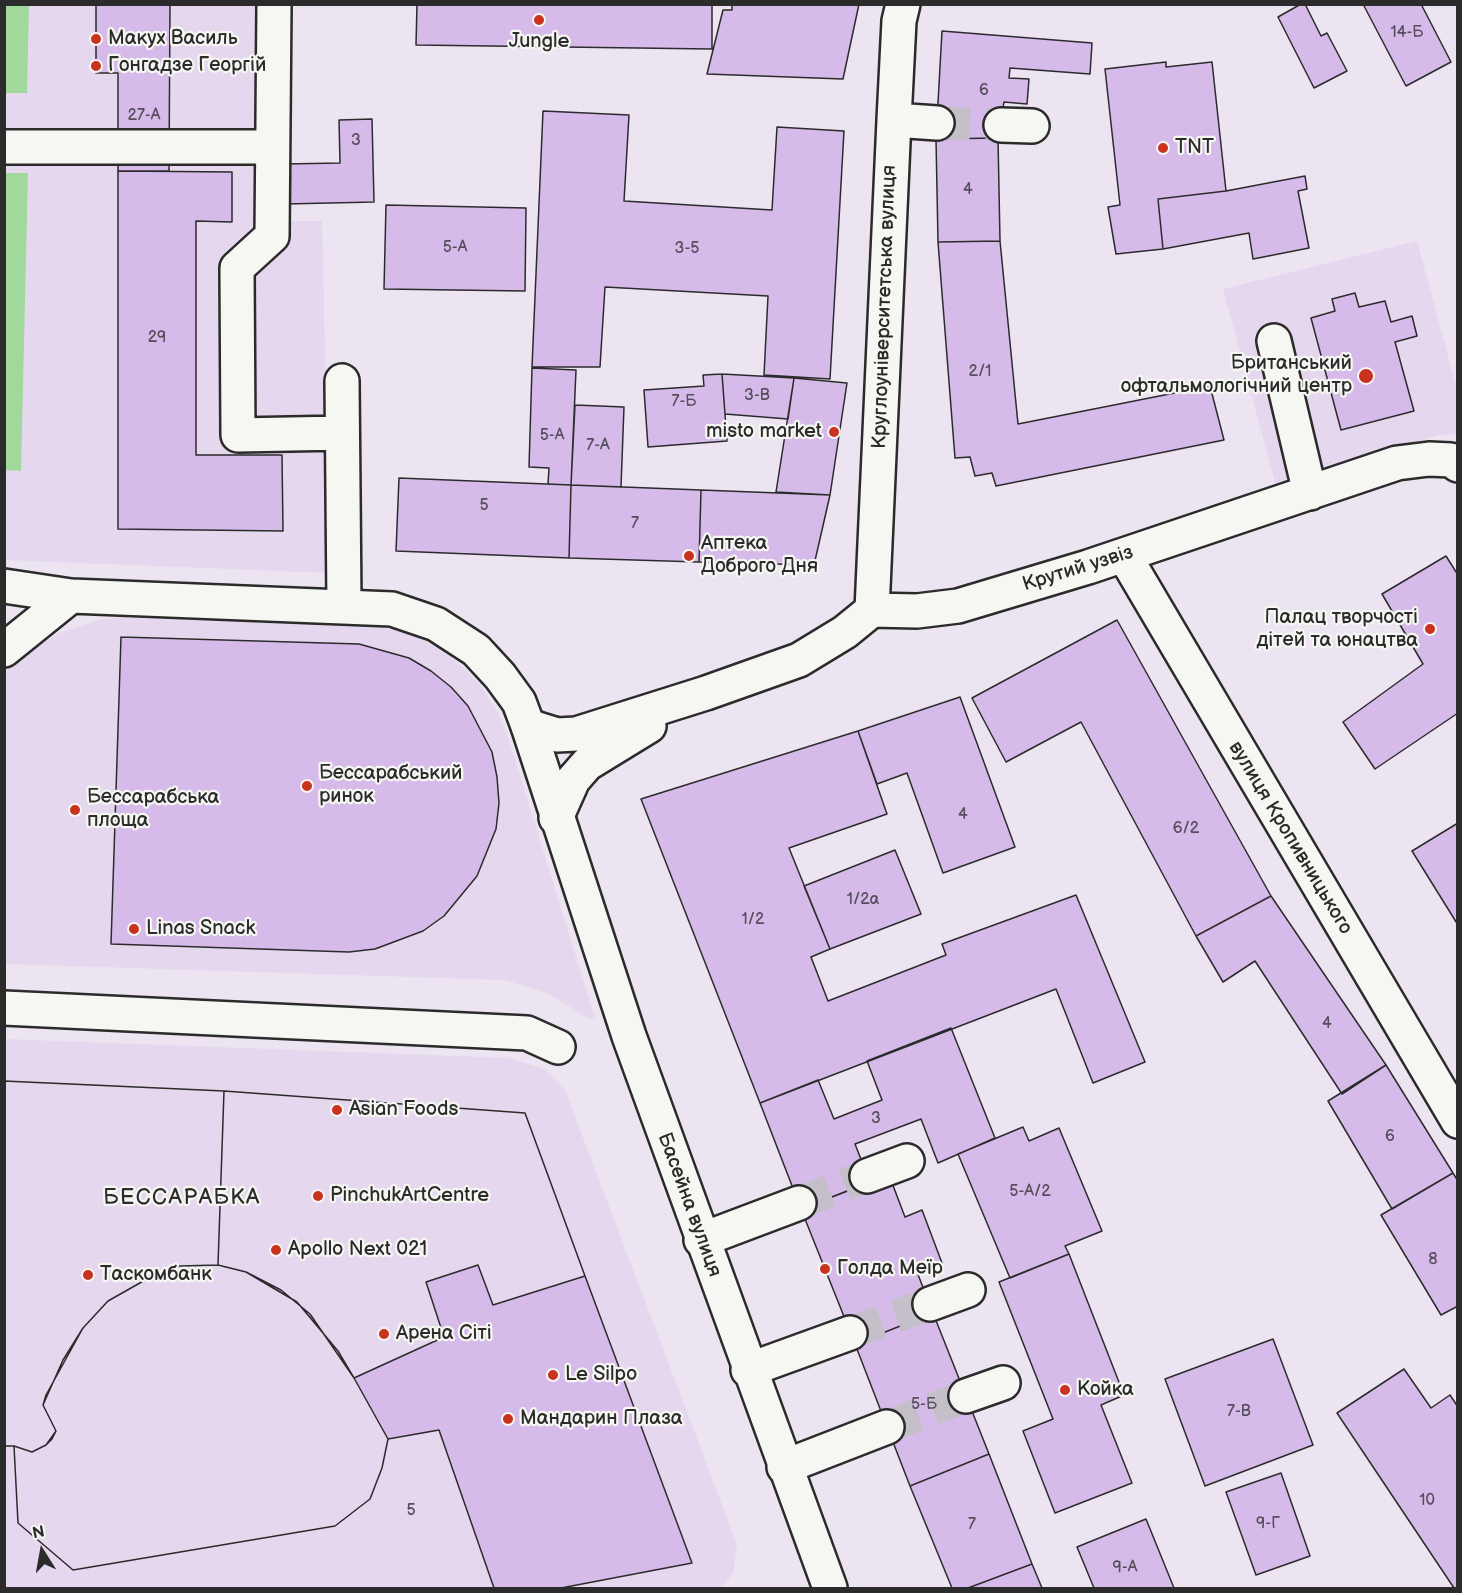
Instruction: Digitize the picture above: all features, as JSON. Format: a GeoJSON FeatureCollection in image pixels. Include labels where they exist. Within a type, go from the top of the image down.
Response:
{"type":"FeatureCollection","features":[{"type":"Feature","properties":{"kind":"street"},"geometry":{"type":"LineString","coordinates":[[274,4],[272,236],[237,268],[238,435],[342,434]]}},
{"type":"Feature","properties":{"kind":"street","name":"Круглоуніверситетська вулиця"},"geometry":{"type":"LineString","coordinates":[[872,610],[899,21],[903,4]]}},
{"type":"Feature","properties":{"kind":"street"},"geometry":{"type":"LineString","coordinates":[[894,120],[937,123]]}},
{"type":"Feature","properties":{"kind":"street"},"geometry":{"type":"LineString","coordinates":[[4,147],[272,147]]}},
{"type":"Feature","properties":{"kind":"street"},"geometry":{"type":"LineString","coordinates":[[1274,341],[1310,493]]}},
{"type":"Feature","properties":{"kind":"street"},"geometry":{"type":"LineString","coordinates":[[342,381],[344,605]]}},
{"type":"Feature","properties":{"kind":"street","name":"Крутий узвіз"},"geometry":{"type":"LineString","coordinates":[[872,610],[917,611],[958,606],[1124,555],[1397,463],[1429,459],[1451,460],[1458,465]]}},
{"type":"Feature","properties":{"kind":"street","name":"вулиця Кропивницького"},"geometry":{"type":"LineString","coordinates":[[1124,555],[1458,1121]]}},
{"type":"Feature","properties":{"kind":"street"},"geometry":{"type":"LineString","coordinates":[[4,586],[70,596],[344,605],[392,609],[436,624],[476,650],[519,702],[556,818]]}},
{"type":"Feature","properties":{"kind":"street"},"geometry":{"type":"LineString","coordinates":[[4,650],[70,596]]}},
{"type":"Feature","properties":{"kind":"street"},"geometry":{"type":"LineString","coordinates":[[528,726],[557,735],[576,734],[706,693],[799,660],[844,632],[872,610]]}},
{"type":"Feature","properties":{"kind":"street"},"geometry":{"type":"LineString","coordinates":[[556,818],[573,780],[587,764],[706,693]]}},
{"type":"Feature","properties":{"kind":"street","name":"Басейна вулиця"},"geometry":{"type":"LineString","coordinates":[[556,818],[618,1005],[701,1240],[830,1588]]}},
{"type":"Feature","properties":{"kind":"street"},"geometry":{"type":"LineString","coordinates":[[4,1008],[527,1033],[558,1047]]}},
{"type":"Feature","properties":{"kind":"street"},"geometry":{"type":"LineString","coordinates":[[867,1176],[907,1161]]}},
{"type":"Feature","properties":{"kind":"street"},"geometry":{"type":"LineString","coordinates":[[701,1240],[799,1203]]}},
{"type":"Feature","properties":{"kind":"street"},"geometry":{"type":"LineString","coordinates":[[930,1304],[968,1290]]}},
{"type":"Feature","properties":{"kind":"street"},"geometry":{"type":"LineString","coordinates":[[748,1370],[850,1333]]}},
{"type":"Feature","properties":{"kind":"street"},"geometry":{"type":"LineString","coordinates":[[966,1396],[1003,1383]]}},
{"type":"Feature","properties":{"kind":"street"},"geometry":{"type":"LineString","coordinates":[[784,1467],[887,1426]]}},
{"type":"Feature","properties":{"kind":"street"},"geometry":{"type":"LineString","coordinates":[[804,1588],[809,1564],[810,1535]]}},
{"type":"Feature","properties":{"kind":"shaded area"},"geometry":{"type":"Polygon","coordinates":[[[5,5],[279,5],[279,221],[322,221],[330,573],[5,560],[5,5]]]}},
{"type":"Feature","properties":{"kind":"shaded area"},"geometry":{"type":"Polygon","coordinates":[[[1417,241],[1457,389],[1457,434],[1439,435],[1276,486],[1223,289],[1417,241]]]}},
{"type":"Feature","properties":{"kind":"shaded area"},"geometry":{"type":"Polygon","coordinates":[[[119,617],[354,622],[383,626],[411,634],[438,648],[462,666],[482,687],[498,713],[509,740],[595,1018],[589,1019],[549,994],[505,980],[5,964],[4,673],[24,655],[59,633],[98,620],[119,617]]]}},
{"type":"Feature","properties":{"kind":"shaded area"},"geometry":{"type":"Polygon","coordinates":[[[5,1039],[509,1058],[544,1069],[565,1090],[737,1545],[733,1573],[722,1587],[710,1588],[5,1588],[5,1039]]]}},
{"type":"Feature","properties":{"kind":"green space"},"geometry":{"type":"Polygon","coordinates":[[[5,4],[29,5],[27,93],[5,93],[5,4]]]}},
{"type":"Feature","properties":{"kind":"green space"},"geometry":{"type":"Polygon","coordinates":[[[5,173],[28,173],[21,471],[5,470],[5,173]]]}},
{"type":"Feature","properties":{"kind":"building"},"geometry":{"type":"Polygon","coordinates":[[[96,4],[170,4],[169,171],[118,171],[118,73],[96,73],[96,4]]]}},
{"type":"Feature","properties":{"kind":"building"},"geometry":{"type":"Polygon","coordinates":[[[417,4],[712,4],[712,49],[416,45],[417,4]]]}},
{"type":"Feature","properties":{"kind":"building"},"geometry":{"type":"Polygon","coordinates":[[[732,4],[859,4],[843,79],[707,74],[723,10],[732,10],[732,4]]]}},
{"type":"Feature","properties":{"kind":"building"},"geometry":{"type":"Polygon","coordinates":[[[1305,4],[1321,36],[1327,33],[1347,71],[1314,88],[1278,17],[1305,4]]]}},
{"type":"Feature","properties":{"kind":"building"},"geometry":{"type":"Polygon","coordinates":[[[1363,4],[1421,4],[1451,62],[1406,86],[1363,4]]]}},
{"type":"Feature","properties":{"kind":"building"},"geometry":{"type":"Polygon","coordinates":[[[942,31],[1092,43],[1090,74],[1010,68],[1009,78],[1029,79],[1027,104],[1004,102],[998,138],[936,139],[942,31]]]}},
{"type":"Feature","properties":{"kind":"building"},"geometry":{"type":"Polygon","coordinates":[[[1166,62],[1166,67],[1212,62],[1226,191],[1158,199],[1163,249],[1116,254],[1108,207],[1120,205],[1105,69],[1166,62]]]}},
{"type":"Feature","properties":{"kind":"building"},"geometry":{"type":"Polygon","coordinates":[[[543,111],[629,115],[624,201],[772,210],[777,127],[844,131],[830,379],[764,375],[768,296],[605,287],[600,367],[532,367],[543,111]]]}},
{"type":"Feature","properties":{"kind":"building"},"geometry":{"type":"Polygon","coordinates":[[[372,119],[374,202],[285,204],[284,164],[340,163],[339,120],[372,119]]]}},
{"type":"Feature","properties":{"kind":"building"},"geometry":{"type":"Polygon","coordinates":[[[998,138],[1000,241],[938,242],[936,139],[998,138]]]}},
{"type":"Feature","properties":{"kind":"building"},"geometry":{"type":"Polygon","coordinates":[[[118,171],[232,172],[232,222],[196,221],[196,455],[282,455],[283,531],[118,529],[118,171]]]}},
{"type":"Feature","properties":{"kind":"building"},"geometry":{"type":"Polygon","coordinates":[[[1305,176],[1307,189],[1298,191],[1309,248],[1253,259],[1249,233],[1163,249],[1158,199],[1226,191],[1305,176]]]}},
{"type":"Feature","properties":{"kind":"building"},"geometry":{"type":"Polygon","coordinates":[[[386,205],[526,208],[525,291],[384,289],[386,205]]]}},
{"type":"Feature","properties":{"kind":"building"},"geometry":{"type":"Polygon","coordinates":[[[1000,241],[1018,424],[1210,386],[1224,440],[996,486],[992,473],[975,476],[970,457],[955,458],[938,242],[1000,241]]]}},
{"type":"Feature","properties":{"kind":"building","name":"Британський офтальмологічний центр"},"geometry":{"type":"Polygon","coordinates":[[[1355,293],[1359,307],[1385,301],[1391,322],[1412,316],[1417,336],[1395,342],[1414,411],[1341,430],[1311,318],[1335,311],[1332,299],[1355,293]]]}},
{"type":"Feature","properties":{"kind":"building"},"geometry":{"type":"Polygon","coordinates":[[[532,368],[576,370],[571,485],[548,484],[549,468],[529,467],[532,368]]]}},
{"type":"Feature","properties":{"kind":"building"},"geometry":{"type":"Polygon","coordinates":[[[722,374],[794,378],[788,419],[725,414],[722,374]]]}},
{"type":"Feature","properties":{"kind":"building"},"geometry":{"type":"Polygon","coordinates":[[[722,374],[727,441],[648,447],[644,390],[704,386],[703,375],[722,374]]]}},
{"type":"Feature","properties":{"kind":"building"},"geometry":{"type":"Polygon","coordinates":[[[794,378],[847,383],[830,495],[776,492],[794,378]]]}},
{"type":"Feature","properties":{"kind":"building"},"geometry":{"type":"Polygon","coordinates":[[[575,405],[624,407],[621,487],[571,485],[575,405]]]}},
{"type":"Feature","properties":{"kind":"building"},"geometry":{"type":"Polygon","coordinates":[[[399,478],[571,485],[569,558],[396,551],[399,478]]]}},
{"type":"Feature","properties":{"kind":"building"},"geometry":{"type":"Polygon","coordinates":[[[571,485],[701,490],[699,562],[569,558],[571,485]]]}},
{"type":"Feature","properties":{"kind":"building"},"geometry":{"type":"Polygon","coordinates":[[[701,490],[830,495],[814,565],[699,562],[701,490]]]}},
{"type":"Feature","properties":{"kind":"building","name":"Палац творчості дітей та юнацтва"},"geometry":{"type":"Polygon","coordinates":[[[1446,556],[1458,575],[1458,713],[1375,769],[1343,722],[1423,664],[1382,594],[1446,556]]]}},
{"type":"Feature","properties":{"kind":"building"},"geometry":{"type":"Polygon","coordinates":[[[1117,620],[1271,896],[1196,936],[1081,722],[1006,762],[972,698],[1117,620]]]}},
{"type":"Feature","properties":{"kind":"building","name":"Бессарабський ринок"},"geometry":{"type":"Polygon","coordinates":[[[121,637],[359,644],[409,658],[431,671],[451,687],[468,706],[492,752],[499,803],[496,829],[477,876],[444,916],[423,931],[375,949],[349,952],[111,944],[121,637]]]}},
{"type":"Feature","properties":{"kind":"building"},"geometry":{"type":"Polygon","coordinates":[[[960,697],[1015,847],[943,873],[907,773],[877,784],[858,731],[960,697]]]}},
{"type":"Feature","properties":{"kind":"building"},"geometry":{"type":"Polygon","coordinates":[[[858,731],[887,814],[789,848],[830,949],[811,957],[828,1001],[946,955],[942,944],[1076,895],[1145,1062],[1093,1083],[1056,989],[760,1103],[641,799],[858,731]]]}},
{"type":"Feature","properties":{"kind":"building"},"geometry":{"type":"Polygon","coordinates":[[[1458,823],[1458,925],[1412,851],[1458,823]]]}},
{"type":"Feature","properties":{"kind":"building"},"geometry":{"type":"Polygon","coordinates":[[[895,850],[921,914],[830,949],[804,886],[895,850]]]}},
{"type":"Feature","properties":{"kind":"building"},"geometry":{"type":"Polygon","coordinates":[[[1271,896],[1386,1065],[1342,1094],[1255,961],[1223,982],[1196,936],[1271,896]]]}},
{"type":"Feature","properties":{"kind":"building"},"geometry":{"type":"Polygon","coordinates":[[[951,1028],[995,1138],[938,1163],[921,1119],[855,1144],[870,1182],[801,1209],[760,1103],[818,1080],[834,1119],[882,1100],[867,1061],[951,1028]]]}},
{"type":"Feature","properties":{"kind":"building"},"geometry":{"type":"Polygon","coordinates":[[[1386,1065],[1453,1173],[1392,1209],[1328,1101],[1386,1065]]]}},
{"type":"Feature","properties":{"kind":"building"},"geometry":{"type":"Polygon","coordinates":[[[4,1081],[224,1091],[218,1265],[180,1266],[154,1275],[108,1301],[83,1328],[63,1360],[43,1405],[56,1431],[46,1445],[32,1452],[14,1446],[4,1446],[4,1081]]]}},
{"type":"Feature","properties":{"kind":"building","name":"Арена Сіті"},"geometry":{"type":"Polygon","coordinates":[[[4,1081],[224,1091],[525,1113],[585,1276],[493,1305],[478,1265],[426,1282],[444,1337],[354,1378],[310,1314],[281,1290],[246,1272],[218,1265],[180,1266],[154,1275],[108,1301],[83,1328],[46,1395],[43,1405],[56,1431],[52,1439],[32,1452],[14,1446],[18,1523],[73,1570],[335,1526],[370,1499],[382,1468],[388,1439],[439,1430],[494,1588],[4,1588],[4,1081]]]}},
{"type":"Feature","properties":{"kind":"building"},"geometry":{"type":"Polygon","coordinates":[[[224,1091],[525,1113],[585,1276],[493,1305],[478,1265],[426,1282],[444,1337],[354,1378],[338,1351],[297,1302],[246,1272],[218,1265],[224,1091]]]}},
{"type":"Feature","properties":{"kind":"building"},"geometry":{"type":"Polygon","coordinates":[[[1023,1127],[1029,1141],[1059,1128],[1102,1231],[1065,1246],[1069,1254],[1010,1278],[958,1154],[1023,1127]]]}},
{"type":"Feature","properties":{"kind":"building"},"geometry":{"type":"Polygon","coordinates":[[[1453,1173],[1458,1181],[1458,1306],[1441,1315],[1381,1215],[1453,1173]]]}},
{"type":"Feature","properties":{"kind":"building"},"geometry":{"type":"Polygon","coordinates":[[[889,1175],[905,1217],[922,1210],[942,1263],[917,1272],[933,1313],[855,1344],[801,1209],[889,1175]]]}},
{"type":"Feature","properties":{"kind":"building"},"geometry":{"type":"Polygon","coordinates":[[[1069,1254],[1124,1395],[1101,1405],[1132,1483],[1055,1513],[1023,1431],[1053,1419],[999,1282],[1069,1254]]]}},
{"type":"Feature","properties":{"kind":"building","name":"Мандарин Плаза"},"geometry":{"type":"Polygon","coordinates":[[[478,1265],[493,1305],[585,1276],[692,1563],[561,1588],[494,1588],[439,1430],[388,1439],[354,1378],[444,1337],[426,1282],[478,1265]]]}},
{"type":"Feature","properties":{"kind":"building"},"geometry":{"type":"Polygon","coordinates":[[[933,1313],[989,1454],[910,1486],[855,1344],[933,1313]]]}},
{"type":"Feature","properties":{"kind":"building"},"geometry":{"type":"Polygon","coordinates":[[[1273,1339],[1313,1445],[1205,1486],[1165,1379],[1273,1339]]]}},
{"type":"Feature","properties":{"kind":"building"},"geometry":{"type":"Polygon","coordinates":[[[1404,1369],[1431,1408],[1450,1395],[1458,1407],[1458,1588],[1454,1588],[1337,1413],[1404,1369]]]}},
{"type":"Feature","properties":{"kind":"building"},"geometry":{"type":"Polygon","coordinates":[[[439,1430],[494,1588],[4,1588],[4,1446],[14,1446],[18,1523],[73,1570],[335,1526],[370,1499],[382,1468],[388,1439],[439,1430]]]}},
{"type":"Feature","properties":{"kind":"building"},"geometry":{"type":"Polygon","coordinates":[[[989,1454],[1032,1564],[968,1588],[952,1588],[910,1486],[989,1454]]]}},
{"type":"Feature","properties":{"kind":"building"},"geometry":{"type":"Polygon","coordinates":[[[1281,1473],[1310,1556],[1256,1575],[1226,1492],[1281,1473]]]}},
{"type":"Feature","properties":{"kind":"building"},"geometry":{"type":"Polygon","coordinates":[[[1146,1519],[1174,1588],[1094,1588],[1077,1547],[1146,1519]]]}},
{"type":"Feature","properties":{"kind":"building"},"geometry":{"type":"Polygon","coordinates":[[[1032,1564],[1042,1588],[968,1588],[1032,1564]]]}},
{"type":"Feature","properties":{"kind":"tunnel"},"geometry":{"type":"LineString","coordinates":[[937,123],[1001,125]]}},
{"type":"Feature","properties":{"kind":"tunnel"},"geometry":{"type":"LineString","coordinates":[[799,1203],[867,1176]]}},
{"type":"Feature","properties":{"kind":"tunnel"},"geometry":{"type":"LineString","coordinates":[[850,1333],[930,1304]]}},
{"type":"Feature","properties":{"kind":"tunnel"},"geometry":{"type":"LineString","coordinates":[[887,1427],[966,1396]]}},
{"type":"Feature","properties":{"kind":"place","name":"Jungle"},"geometry":{"type":"Point","coordinates":[539,20]}},
{"type":"Feature","properties":{"kind":"place","name":"Макух Василь"},"geometry":{"type":"Point","coordinates":[96,39]}},
{"type":"Feature","properties":{"kind":"place","name":"Гонгадзе Георгій"},"geometry":{"type":"Point","coordinates":[96,66]}},
{"type":"Feature","properties":{"kind":"place","name":"TNT"},"geometry":{"type":"Point","coordinates":[1163,148]}},
{"type":"Feature","properties":{"kind":"place","name":"Британський офтальмологічний центр"},"geometry":{"type":"Point","coordinates":[1366,376]}},
{"type":"Feature","properties":{"kind":"place","name":"misto market"},"geometry":{"type":"Point","coordinates":[834,432]}},
{"type":"Feature","properties":{"kind":"place","name":"Аптека Доброго Дня"},"geometry":{"type":"Point","coordinates":[689,556]}},
{"type":"Feature","properties":{"kind":"place","name":"Палац творчості дітей та юнацтва"},"geometry":{"type":"Point","coordinates":[1430,629]}},
{"type":"Feature","properties":{"kind":"place","name":"Бессарабський ринок"},"geometry":{"type":"Point","coordinates":[307,786]}},
{"type":"Feature","properties":{"kind":"place","name":"Бессарабська площа"},"geometry":{"type":"Point","coordinates":[75,810]}},
{"type":"Feature","properties":{"kind":"place","name":"Linas Snack"},"geometry":{"type":"Point","coordinates":[134,929]}},
{"type":"Feature","properties":{"kind":"place","name":"Asian Foods"},"geometry":{"type":"Point","coordinates":[337,1110]}},
{"type":"Feature","properties":{"kind":"place","name":"PinchukArtCentre"},"geometry":{"type":"Point","coordinates":[318,1196]}},
{"type":"Feature","properties":{"kind":"place","name":"Apollo Next 021"},"geometry":{"type":"Point","coordinates":[276,1250]}},
{"type":"Feature","properties":{"kind":"place","name":"Голда Меїр"},"geometry":{"type":"Point","coordinates":[825,1269]}},
{"type":"Feature","properties":{"kind":"place","name":"Таскомбанк"},"geometry":{"type":"Point","coordinates":[88,1275]}},
{"type":"Feature","properties":{"kind":"place","name":"Арена Сіті"},"geometry":{"type":"Point","coordinates":[384,1334]}},
{"type":"Feature","properties":{"kind":"place","name":"Le Silpo"},"geometry":{"type":"Point","coordinates":[553,1375]}},
{"type":"Feature","properties":{"kind":"place","name":"Койка"},"geometry":{"type":"Point","coordinates":[1065,1390]}},
{"type":"Feature","properties":{"kind":"place","name":"Мандарин Плаза"},"geometry":{"type":"Point","coordinates":[508,1419]}},
{"type":"Feature","properties":{"kind":"district","name":"БЕССАРАБКА"},"geometry":{"type":"Point","coordinates":[182,1198]}}]}
